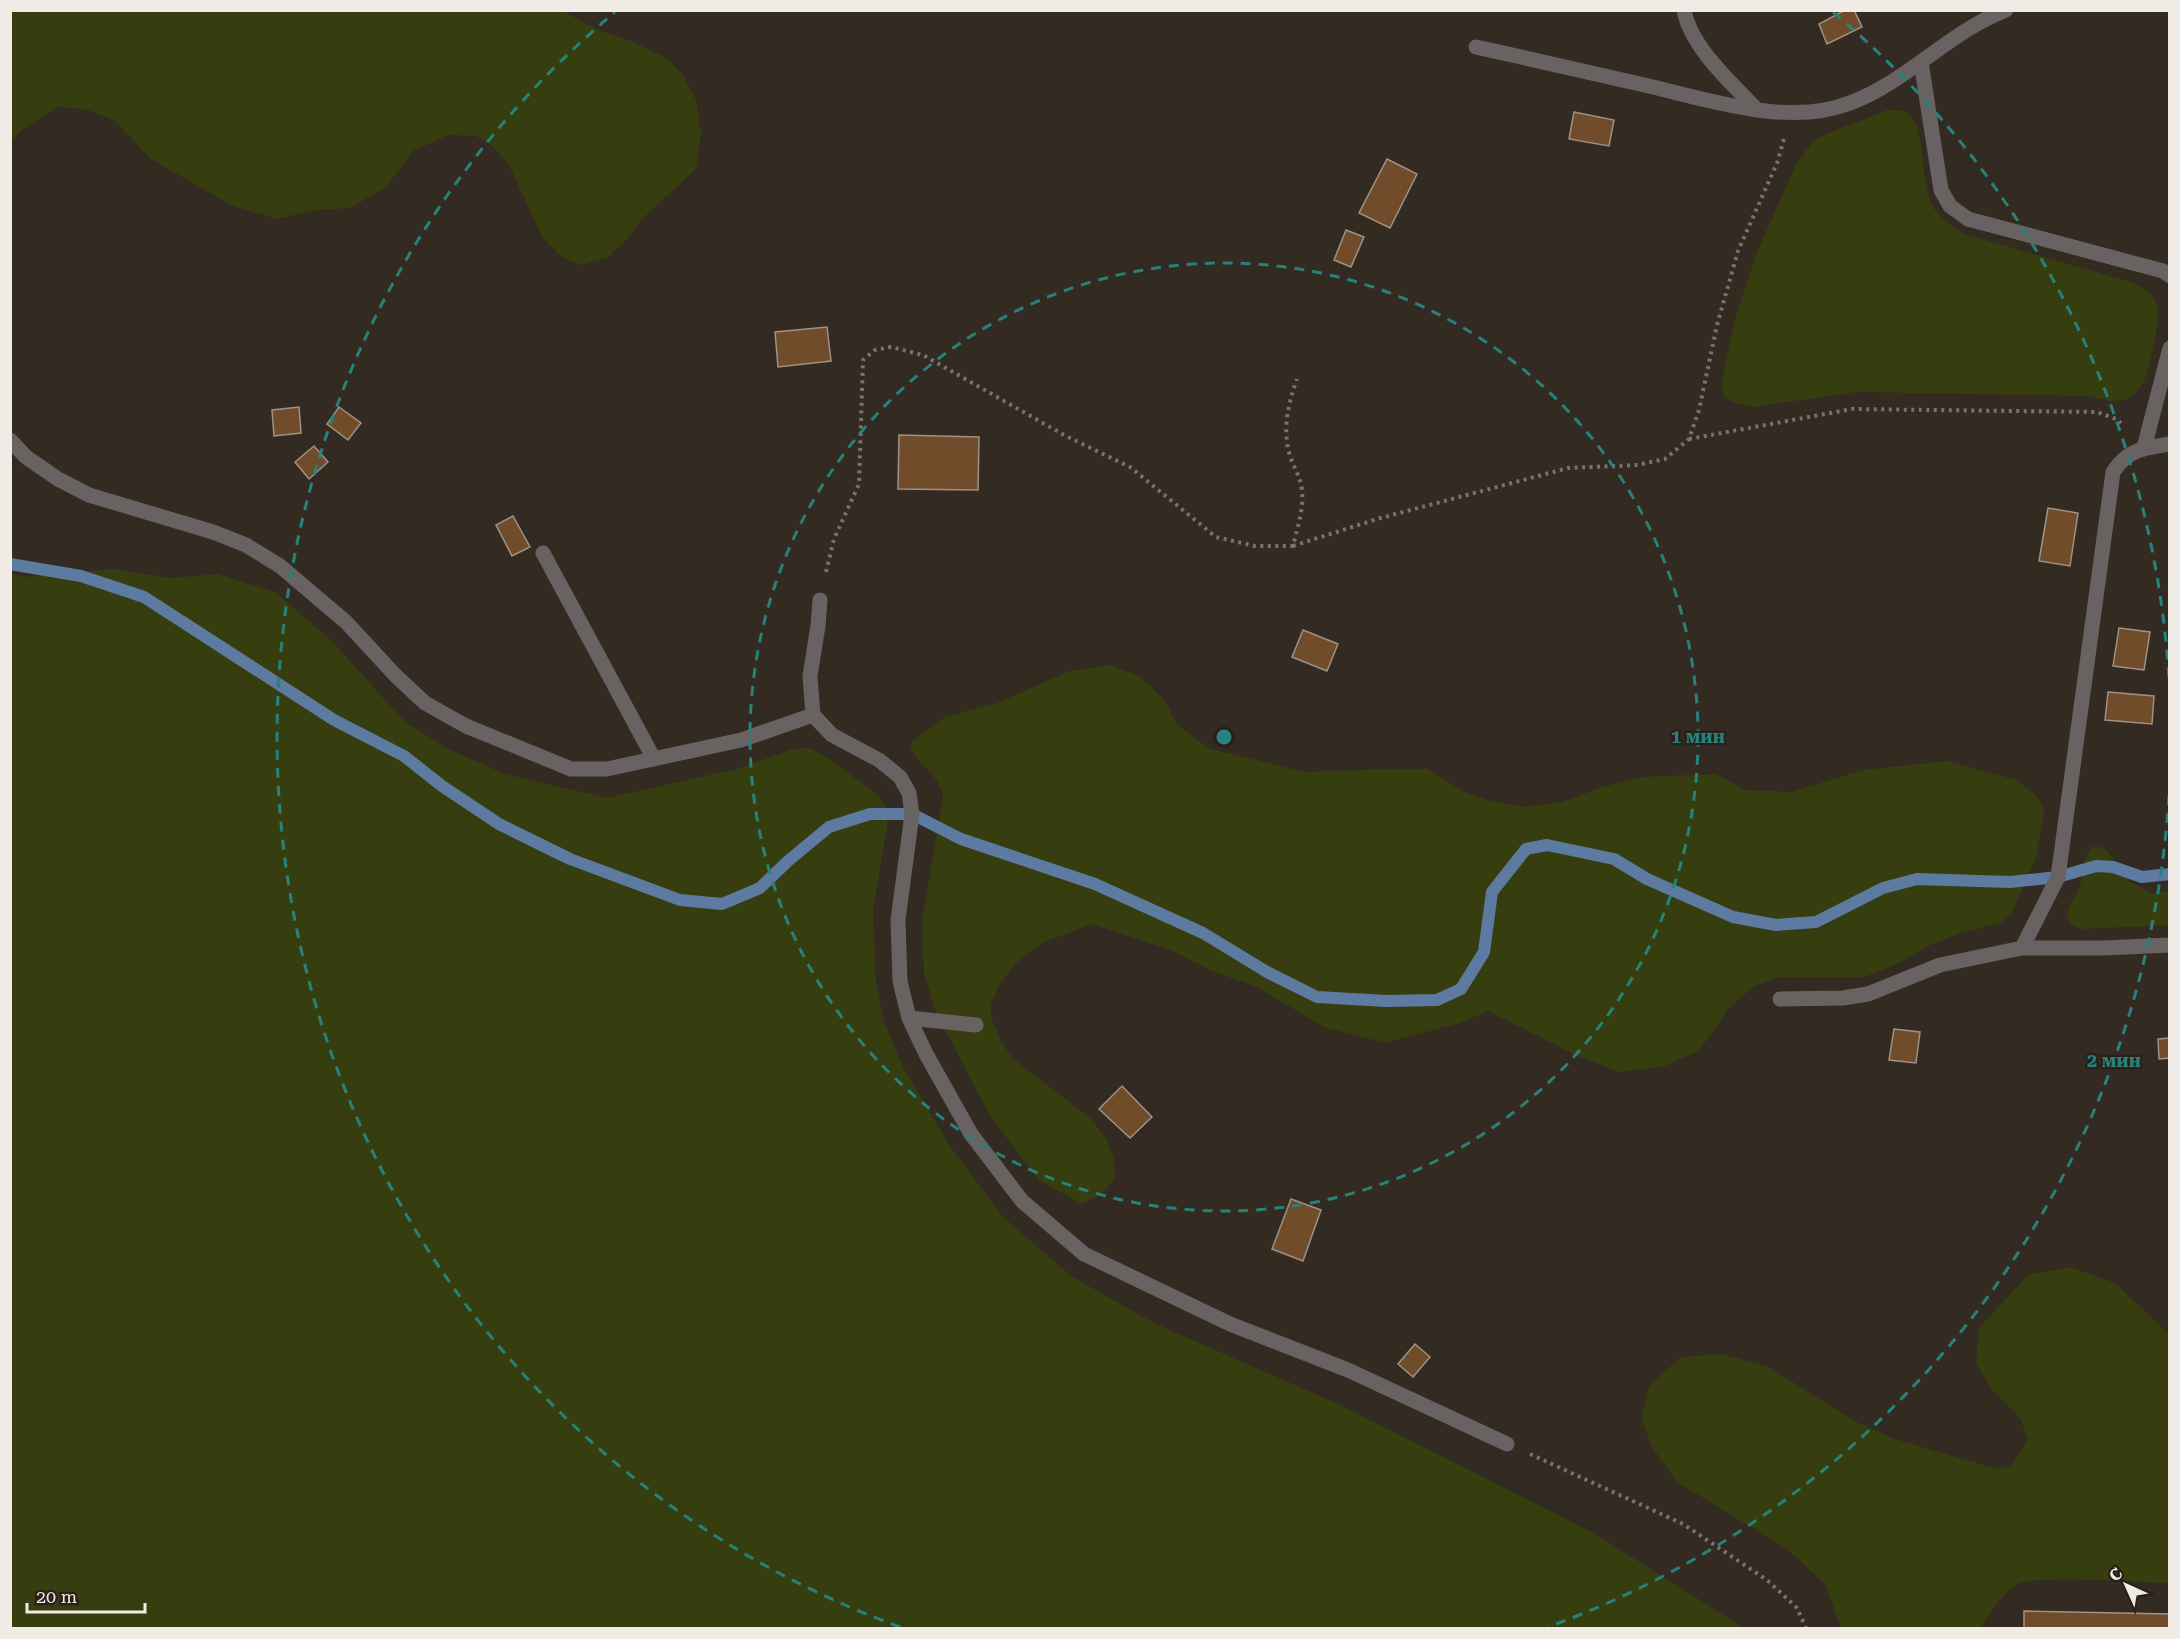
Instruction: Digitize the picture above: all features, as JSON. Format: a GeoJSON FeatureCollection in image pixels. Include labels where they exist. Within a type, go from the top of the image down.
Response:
{"type":"FeatureCollection","features":[{"type":"Feature","properties":{"kind":"lane"},"geometry":{"type":"LineString","coordinates":[[1684,10],[1695,39],[1757,110]]}},
{"type":"Feature","properties":{"kind":"lane"},"geometry":{"type":"LineString","coordinates":[[1476,47],[1757,110],[1820,111],[1850,104],[1888,85],[1965,30],[2006,10]]}},
{"type":"Feature","properties":{"kind":"lane"},"geometry":{"type":"LineString","coordinates":[[1921,63],[1941,190],[1950,206],[1968,219],[2163,271],[2169,276]]}},
{"type":"Feature","properties":{"kind":"lane"},"geometry":{"type":"LineString","coordinates":[[2144,448],[2169,348]]}},
{"type":"Feature","properties":{"kind":"lane"},"geometry":{"type":"LineString","coordinates":[[10,441],[26,457],[58,479],[89,495],[213,532],[246,545],[280,566],[346,622],[396,676],[425,702],[466,726],[571,769],[607,769],[741,740],[813,715]]}},
{"type":"Feature","properties":{"kind":"lane"},"geometry":{"type":"LineString","coordinates":[[2022,948],[2058,877],[2113,472],[2126,456],[2144,448],[2169,444]]}},
{"type":"Feature","properties":{"kind":"lane"},"geometry":{"type":"LineString","coordinates":[[543,553],[654,759]]}},
{"type":"Feature","properties":{"kind":"lane"},"geometry":{"type":"LineString","coordinates":[[820,600],[810,676],[813,715],[832,735],[879,760],[900,777],[909,794],[912,814],[898,920],[900,981],[909,1018],[926,1054],[971,1134],[1022,1201],[1084,1254],[1230,1324],[1348,1370],[1507,1444]]}},
{"type":"Feature","properties":{"kind":"lane"},"geometry":{"type":"LineString","coordinates":[[1780,999],[1843,998],[1868,994],[1940,964],[2022,948],[2169,945]]}},
{"type":"Feature","properties":{"kind":"lane"},"geometry":{"type":"LineString","coordinates":[[909,1018],[975,1025]]}},
{"type":"Feature","properties":{"kind":"path"},"geometry":{"type":"LineString","coordinates":[[1689,439],[1699,410],[1717,325],[1738,251],[1777,163],[1791,112]]}},
{"type":"Feature","properties":{"kind":"path"},"geometry":{"type":"LineString","coordinates":[[820,600],[834,539],[859,484],[863,360],[874,350],[891,347],[923,355],[1064,435],[1130,467],[1216,537],[1255,546],[1293,546],[1377,519],[1568,468],[1637,465],[1665,459],[1689,439],[1852,409],[2097,412],[2116,419],[2133,432],[2144,448]]}},
{"type":"Feature","properties":{"kind":"path"},"geometry":{"type":"LineString","coordinates":[[1293,546],[1301,513],[1302,491],[1298,473],[1290,457],[1285,429],[1289,404],[1297,379]]}},
{"type":"Feature","properties":{"kind":"path"},"geometry":{"type":"LineString","coordinates":[[1507,1444],[1683,1524],[1767,1580],[1797,1608],[1806,1629]]}},
{"type":"Feature","properties":{"kind":"green space"},"geometry":{"type":"Polygon","coordinates":[[[11,10],[563,11],[600,31],[633,42],[666,58],[683,75],[696,100],[701,134],[696,169],[642,219],[629,237],[608,257],[580,265],[562,257],[542,237],[509,165],[492,146],[476,136],[448,135],[413,151],[386,187],[350,208],[316,210],[277,219],[233,206],[151,159],[115,121],[85,109],[58,107],[22,130],[11,142],[11,10]]]}},
{"type":"Feature","properties":{"kind":"green space"},"geometry":{"type":"Polygon","coordinates":[[[1888,110],[1905,112],[1915,121],[1931,203],[1938,214],[1953,227],[1964,234],[2134,283],[2153,297],[2158,316],[2155,338],[2145,379],[2134,394],[2128,399],[2114,401],[2089,396],[1857,392],[1752,407],[1735,403],[1724,397],[1721,385],[1734,323],[1756,254],[1796,165],[1813,141],[1888,110]]]}},
{"type":"Feature","properties":{"kind":"green space"},"geometry":{"type":"Polygon","coordinates":[[[115,569],[171,578],[218,574],[275,592],[331,640],[405,722],[448,749],[505,774],[607,798],[736,769],[794,749],[809,748],[828,758],[877,794],[887,809],[887,826],[873,912],[876,984],[884,1022],[901,1063],[949,1145],[1003,1217],[1071,1276],[1154,1323],[1338,1404],[1592,1532],[1744,1628],[11,1628],[11,573],[22,577],[115,569]]]}},
{"type":"Feature","properties":{"kind":"green space"},"geometry":{"type":"Polygon","coordinates":[[[1110,665],[1139,676],[1164,699],[1177,725],[1210,749],[1305,772],[1428,769],[1462,791],[1491,801],[1524,807],[1561,802],[1640,777],[1716,774],[1745,790],[1791,792],[1864,770],[1947,761],[2016,780],[2037,796],[2044,811],[2036,858],[2011,914],[2001,923],[1961,933],[1930,945],[1895,965],[1865,977],[1779,977],[1754,986],[1727,1010],[1698,1051],[1662,1067],[1619,1072],[1578,1056],[1488,1011],[1460,1023],[1385,1043],[1324,1027],[1255,986],[1212,971],[1171,950],[1092,924],[1044,942],[1018,961],[1000,983],[991,1004],[991,1017],[1001,1041],[1012,1058],[1089,1117],[1106,1138],[1114,1160],[1115,1179],[1099,1196],[1082,1204],[1039,1180],[990,1116],[936,1012],[924,973],[922,922],[943,796],[937,781],[910,748],[913,741],[945,717],[997,703],[1070,671],[1110,665]]]}},
{"type":"Feature","properties":{"kind":"green space"},"geometry":{"type":"Polygon","coordinates":[[[2092,847],[2100,847],[2107,851],[2130,882],[2152,893],[2169,891],[2169,925],[2083,929],[2070,923],[2068,911],[2081,883],[2086,856],[2092,847]]]}},
{"type":"Feature","properties":{"kind":"green space"},"geometry":{"type":"Polygon","coordinates":[[[2069,1267],[2115,1283],[2169,1334],[2169,1583],[2089,1580],[2026,1582],[2016,1585],[2000,1599],[1981,1628],[1841,1628],[1825,1584],[1787,1549],[1677,1482],[1652,1447],[1641,1418],[1649,1386],[1681,1357],[1721,1354],[1769,1367],[1856,1422],[1895,1439],[1997,1469],[2011,1466],[2028,1439],[2020,1418],[1993,1391],[1976,1364],[1979,1328],[2028,1275],[2069,1267]]]}},
{"type":"Feature","properties":{"kind":"building"},"geometry":{"type":"Polygon","coordinates":[[[1845,10],[1854,10],[1862,27],[1827,44],[1819,24],[1845,10]]]}},
{"type":"Feature","properties":{"kind":"building"},"geometry":{"type":"Polygon","coordinates":[[[1574,112],[1614,120],[1609,146],[1569,139],[1574,112]]]}},
{"type":"Feature","properties":{"kind":"building"},"geometry":{"type":"Polygon","coordinates":[[[1387,159],[1417,174],[1390,228],[1359,213],[1387,159]]]}},
{"type":"Feature","properties":{"kind":"building"},"geometry":{"type":"Polygon","coordinates":[[[1346,230],[1364,237],[1351,267],[1334,260],[1346,230]]]}},
{"type":"Feature","properties":{"kind":"building"},"geometry":{"type":"Polygon","coordinates":[[[827,327],[831,361],[778,367],[775,332],[827,327]]]}},
{"type":"Feature","properties":{"kind":"building"},"geometry":{"type":"Polygon","coordinates":[[[299,407],[301,433],[274,436],[272,410],[299,407]]]}},
{"type":"Feature","properties":{"kind":"building"},"geometry":{"type":"Polygon","coordinates":[[[339,407],[361,423],[348,440],[327,424],[339,407]]]}},
{"type":"Feature","properties":{"kind":"building"},"geometry":{"type":"Polygon","coordinates":[[[899,435],[979,437],[978,490],[898,489],[899,435]]]}},
{"type":"Feature","properties":{"kind":"building"},"geometry":{"type":"Polygon","coordinates":[[[314,446],[328,462],[309,479],[295,462],[314,446]]]}},
{"type":"Feature","properties":{"kind":"building"},"geometry":{"type":"Polygon","coordinates":[[[2048,508],[2078,513],[2070,566],[2039,561],[2048,508]]]}},
{"type":"Feature","properties":{"kind":"building"},"geometry":{"type":"Polygon","coordinates":[[[513,516],[530,547],[512,556],[496,525],[513,516]]]}},
{"type":"Feature","properties":{"kind":"building"},"geometry":{"type":"Polygon","coordinates":[[[2119,628],[2150,632],[2144,670],[2113,666],[2119,628]]]}},
{"type":"Feature","properties":{"kind":"building"},"geometry":{"type":"Polygon","coordinates":[[[1303,630],[1338,644],[1327,671],[1292,657],[1303,630]]]}},
{"type":"Feature","properties":{"kind":"building"},"geometry":{"type":"Polygon","coordinates":[[[2108,692],[2154,696],[2152,724],[2105,720],[2108,692]]]}},
{"type":"Feature","properties":{"kind":"building"},"geometry":{"type":"Polygon","coordinates":[[[1894,1029],[1920,1032],[1916,1063],[1889,1060],[1894,1029]]]}},
{"type":"Feature","properties":{"kind":"building"},"geometry":{"type":"Polygon","coordinates":[[[2170,1038],[2170,1058],[2159,1059],[2158,1039],[2170,1038]]]}},
{"type":"Feature","properties":{"kind":"building"},"geometry":{"type":"Polygon","coordinates":[[[1122,1086],[1152,1117],[1130,1138],[1099,1109],[1122,1086]]]}},
{"type":"Feature","properties":{"kind":"building"},"geometry":{"type":"Polygon","coordinates":[[[1291,1199],[1321,1210],[1303,1261],[1272,1249],[1291,1199]]]}},
{"type":"Feature","properties":{"kind":"building"},"geometry":{"type":"Polygon","coordinates":[[[1415,1344],[1430,1357],[1413,1377],[1398,1364],[1415,1344]]]}},
{"type":"Feature","properties":{"kind":"building"},"geometry":{"type":"Polygon","coordinates":[[[2024,1611],[2170,1614],[2170,1628],[2024,1628],[2024,1611]]]}},
{"type":"Feature","properties":{"kind":"waterway"},"geometry":{"type":"LineString","coordinates":[[10,564],[81,576],[144,597],[334,720],[404,756],[442,786],[499,824],[570,859],[680,900],[722,904],[760,888],[829,827],[870,814],[912,814],[961,839],[1095,884],[1203,933],[1267,972],[1317,997],[1386,1001],[1437,1000],[1461,989],[1484,952],[1492,892],[1526,849],[1547,845],[1614,859],[1647,879],[1733,917],[1776,925],[1816,922],[1883,888],[1917,879],[2010,882],[2058,877],[2096,866],[2113,867],[2142,877],[2170,874]]}}]}
